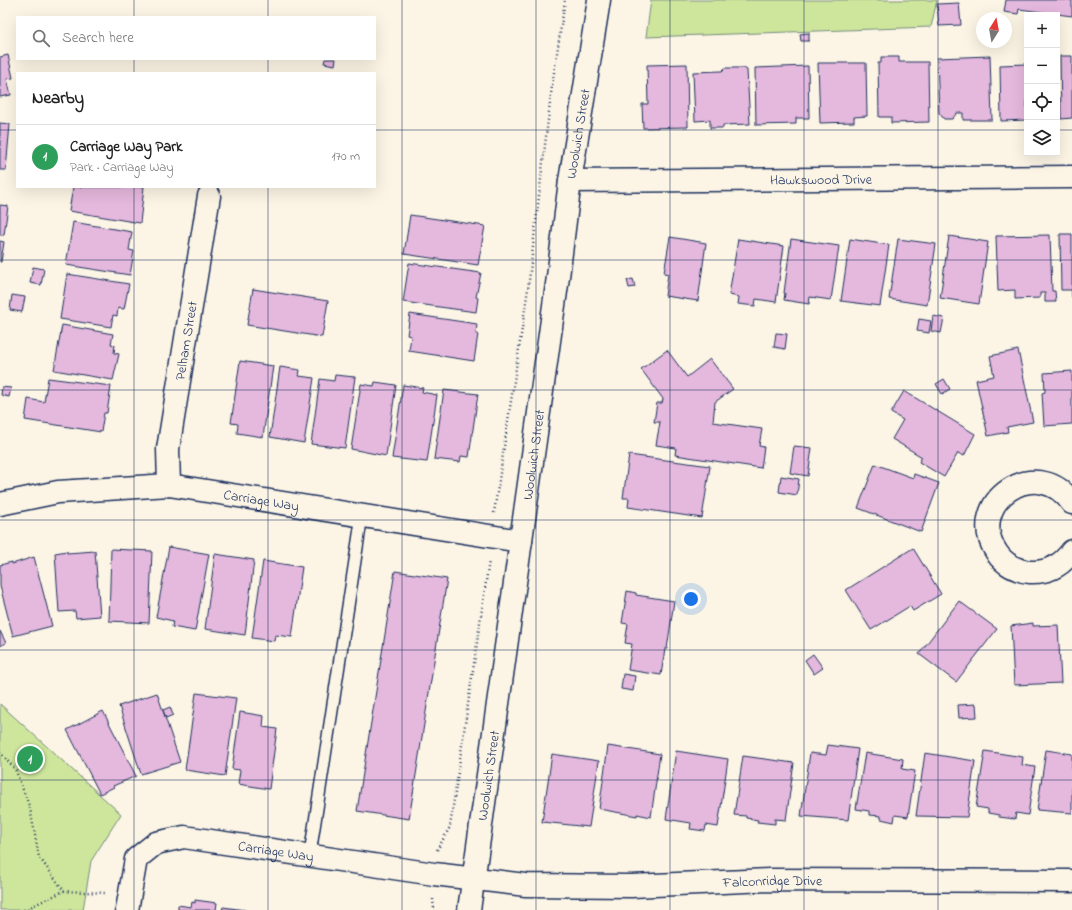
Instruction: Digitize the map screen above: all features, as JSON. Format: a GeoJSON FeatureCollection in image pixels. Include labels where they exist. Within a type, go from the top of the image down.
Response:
{"type":"FeatureCollection","features":[{"type":"Feature","properties":{"kind":"street","name":"Woolwich Street"},"geometry":{"type":"LineString","coordinates":[[469,910],[522,541],[570,181],[599,0]]}},
{"type":"Feature","properties":{"kind":"street","name":"Hawkswood Drive"},"geometry":{"type":"LineString","coordinates":[[570,181],[1072,177]]}},
{"type":"Feature","properties":{"kind":"street","name":"Pelham Street"},"geometry":{"type":"LineString","coordinates":[[169,485],[168,449],[210,196]]}},
{"type":"Feature","properties":{"kind":"street"},"geometry":{"type":"LineString","coordinates":[[1072,503],[1064,494],[1052,485],[1037,482],[1022,483],[1009,489],[998,500],[991,513],[988,528],[991,543],[999,557],[1019,570],[1034,572],[1050,570],[1063,562],[1072,551]]}},
{"type":"Feature","properties":{"kind":"street","name":"Carriage Way"},"geometry":{"type":"LineString","coordinates":[[0,504],[58,492],[169,485],[522,541]]}},
{"type":"Feature","properties":{"kind":"street","name":"Carriage Way"},"geometry":{"type":"LineString","coordinates":[[128,902],[136,859],[156,843],[184,836],[474,879]]}},
{"type":"Feature","properties":{"kind":"street","name":"Falconridge Drive"},"geometry":{"type":"LineString","coordinates":[[474,879],[526,884],[631,886],[770,880],[1072,881]]}},
{"type":"Feature","properties":{"kind":"lane"},"geometry":{"type":"LineString","coordinates":[[310,854],[362,515]]}},
{"type":"Feature","properties":{"kind":"path"},"geometry":{"type":"LineString","coordinates":[[496,501],[528,289],[552,86],[565,0]]}},
{"type":"Feature","properties":{"kind":"path"},"geometry":{"type":"LineString","coordinates":[[436,852],[450,827],[488,564]]}},
{"type":"Feature","properties":{"kind":"path"},"geometry":{"type":"LineString","coordinates":[[0,752],[15,769],[30,808],[39,857],[64,891]]}},
{"type":"Feature","properties":{"kind":"path"},"geometry":{"type":"LineString","coordinates":[[24,910],[64,891],[128,902]]}},
{"type":"Feature","properties":{"kind":"path"},"geometry":{"type":"LineString","coordinates":[[433,898],[434,910]]}},
{"type":"Feature","properties":{"kind":"green space"},"geometry":{"type":"Polygon","coordinates":[[[651,0],[937,0],[931,27],[646,37],[651,0]]]}},
{"type":"Feature","properties":{"kind":"green space"},"geometry":{"type":"Polygon","coordinates":[[[0,704],[121,814],[91,861],[83,910],[0,910],[0,704]]]}},
{"type":"Feature","properties":{"kind":"building"},"geometry":{"type":"Polygon","coordinates":[[[1006,0],[1072,0],[1072,16],[1060,14],[1060,12],[1042,12],[1019,9],[1018,14],[1004,12],[1006,0]]]}},
{"type":"Feature","properties":{"kind":"building"},"geometry":{"type":"Polygon","coordinates":[[[959,3],[961,25],[939,26],[937,4],[959,3]]]}},
{"type":"Feature","properties":{"kind":"building"},"geometry":{"type":"Polygon","coordinates":[[[809,33],[809,41],[801,41],[800,34],[809,33]]]}},
{"type":"Feature","properties":{"kind":"building"},"geometry":{"type":"Polygon","coordinates":[[[8,55],[13,78],[7,79],[11,95],[0,97],[0,57],[8,55]]]}},
{"type":"Feature","properties":{"kind":"building"},"geometry":{"type":"Polygon","coordinates":[[[990,56],[992,120],[963,120],[963,113],[957,113],[952,119],[944,119],[939,113],[937,58],[990,56]]]}},
{"type":"Feature","properties":{"kind":"building"},"geometry":{"type":"Polygon","coordinates":[[[1060,56],[1072,56],[1072,118],[1061,119],[1060,56]]]}},
{"type":"Feature","properties":{"kind":"building"},"geometry":{"type":"Polygon","coordinates":[[[881,57],[899,57],[899,62],[928,62],[929,122],[891,123],[891,117],[879,117],[878,63],[881,63],[881,57]]]}},
{"type":"Feature","properties":{"kind":"building"},"geometry":{"type":"Polygon","coordinates":[[[325,60],[336,60],[335,65],[324,63],[325,60]]]}},
{"type":"Feature","properties":{"kind":"building"},"geometry":{"type":"Polygon","coordinates":[[[818,63],[866,63],[867,116],[854,117],[854,122],[820,123],[818,63]]]}},
{"type":"Feature","properties":{"kind":"building"},"geometry":{"type":"Polygon","coordinates":[[[687,64],[688,127],[643,128],[642,104],[648,104],[647,65],[687,64]]]}},
{"type":"Feature","properties":{"kind":"building"},"geometry":{"type":"Polygon","coordinates":[[[1024,64],[1024,120],[1001,121],[1000,65],[1024,64]]]}},
{"type":"Feature","properties":{"kind":"building"},"geometry":{"type":"Polygon","coordinates":[[[808,66],[809,118],[796,118],[796,124],[756,125],[755,68],[808,66]]]}},
{"type":"Feature","properties":{"kind":"building"},"geometry":{"type":"Polygon","coordinates":[[[725,68],[744,68],[747,70],[750,124],[723,125],[723,128],[710,128],[710,120],[695,121],[693,72],[722,71],[725,68]]]}},
{"type":"Feature","properties":{"kind":"building"},"geometry":{"type":"Polygon","coordinates":[[[0,123],[10,124],[6,170],[0,170],[0,123]]]}},
{"type":"Feature","properties":{"kind":"building"},"geometry":{"type":"Polygon","coordinates":[[[73,188],[144,188],[140,223],[69,211],[73,188]]]}},
{"type":"Feature","properties":{"kind":"building"},"geometry":{"type":"Polygon","coordinates":[[[0,205],[8,206],[4,235],[0,235],[0,205]]]}},
{"type":"Feature","properties":{"kind":"building"},"geometry":{"type":"Polygon","coordinates":[[[410,215],[485,226],[478,265],[404,254],[410,215]]]}},
{"type":"Feature","properties":{"kind":"building"},"geometry":{"type":"Polygon","coordinates":[[[73,222],[132,232],[129,250],[134,251],[130,275],[66,265],[73,222]]]}},
{"type":"Feature","properties":{"kind":"building"},"geometry":{"type":"Polygon","coordinates":[[[1060,234],[1072,234],[1072,290],[1061,290],[1060,234]]]}},
{"type":"Feature","properties":{"kind":"building"},"geometry":{"type":"Polygon","coordinates":[[[1050,235],[1052,291],[1055,291],[1056,302],[1045,302],[1045,293],[1040,293],[1040,298],[1015,299],[1015,290],[998,291],[996,236],[1050,235]]]}},
{"type":"Feature","properties":{"kind":"building"},"geometry":{"type":"Polygon","coordinates":[[[949,236],[988,242],[979,304],[940,298],[949,236]]]}},
{"type":"Feature","properties":{"kind":"building"},"geometry":{"type":"Polygon","coordinates":[[[670,237],[706,243],[698,301],[665,296],[668,274],[664,273],[670,237]]]}},
{"type":"Feature","properties":{"kind":"building"},"geometry":{"type":"Polygon","coordinates":[[[738,239],[784,246],[776,302],[756,299],[755,306],[738,304],[739,297],[729,295],[738,239]]]}},
{"type":"Feature","properties":{"kind":"building"},"geometry":{"type":"Polygon","coordinates":[[[791,239],[839,246],[831,300],[810,297],[809,304],[784,300],[791,239]]]}},
{"type":"Feature","properties":{"kind":"building"},"geometry":{"type":"Polygon","coordinates":[[[850,239],[889,245],[880,306],[841,301],[850,239]]]}},
{"type":"Feature","properties":{"kind":"building"},"geometry":{"type":"Polygon","coordinates":[[[898,239],[936,244],[927,305],[889,299],[898,239]]]}},
{"type":"Feature","properties":{"kind":"building"},"geometry":{"type":"Polygon","coordinates":[[[0,241],[4,242],[1,262],[0,262],[0,241]]]}},
{"type":"Feature","properties":{"kind":"building"},"geometry":{"type":"Polygon","coordinates":[[[409,263],[481,273],[476,297],[478,298],[476,312],[403,302],[409,263]]]}},
{"type":"Feature","properties":{"kind":"building"},"geometry":{"type":"Polygon","coordinates":[[[33,267],[44,269],[41,285],[30,283],[33,267]]]}},
{"type":"Feature","properties":{"kind":"building"},"geometry":{"type":"Polygon","coordinates":[[[67,274],[129,284],[124,309],[118,308],[117,316],[113,315],[111,327],[60,319],[67,274]]]}},
{"type":"Feature","properties":{"kind":"building"},"geometry":{"type":"Polygon","coordinates":[[[633,279],[635,287],[629,288],[627,280],[633,279]]]}},
{"type":"Feature","properties":{"kind":"building"},"geometry":{"type":"Polygon","coordinates":[[[253,289],[328,301],[322,337],[247,325],[253,289]]]}},
{"type":"Feature","properties":{"kind":"building"},"geometry":{"type":"Polygon","coordinates":[[[12,295],[25,297],[22,312],[10,310],[12,295]]]}},
{"type":"Feature","properties":{"kind":"building"},"geometry":{"type":"Polygon","coordinates":[[[410,314],[477,324],[476,334],[478,334],[474,361],[409,351],[411,336],[407,335],[410,314]]]}},
{"type":"Feature","properties":{"kind":"building"},"geometry":{"type":"Polygon","coordinates":[[[933,316],[944,318],[941,333],[931,331],[933,316]]]}},
{"type":"Feature","properties":{"kind":"building"},"geometry":{"type":"Polygon","coordinates":[[[919,319],[931,321],[929,333],[917,331],[919,319]]]}},
{"type":"Feature","properties":{"kind":"building"},"geometry":{"type":"Polygon","coordinates":[[[62,325],[113,334],[111,344],[115,345],[114,353],[119,354],[113,380],[54,370],[62,325]]]}},
{"type":"Feature","properties":{"kind":"building"},"geometry":{"type":"Polygon","coordinates":[[[776,333],[787,334],[785,349],[774,347],[776,333]]]}},
{"type":"Feature","properties":{"kind":"building"},"geometry":{"type":"Polygon","coordinates":[[[667,350],[687,377],[710,359],[733,389],[715,402],[713,422],[762,429],[759,446],[764,447],[761,468],[675,455],[676,448],[656,445],[660,422],[654,422],[657,403],[662,403],[663,399],[641,369],[667,350]]]}},
{"type":"Feature","properties":{"kind":"building"},"geometry":{"type":"Polygon","coordinates":[[[1018,350],[1033,422],[1007,427],[1008,432],[988,436],[976,380],[994,376],[990,356],[1018,350]]]}},
{"type":"Feature","properties":{"kind":"building"},"geometry":{"type":"Polygon","coordinates":[[[240,361],[273,366],[263,437],[237,433],[238,424],[231,423],[240,361]]]}},
{"type":"Feature","properties":{"kind":"building"},"geometry":{"type":"Polygon","coordinates":[[[280,367],[300,370],[299,376],[314,378],[304,443],[270,437],[280,367]]]}},
{"type":"Feature","properties":{"kind":"building"},"geometry":{"type":"Polygon","coordinates":[[[1072,371],[1072,424],[1044,426],[1042,393],[1045,392],[1044,373],[1072,371]]]}},
{"type":"Feature","properties":{"kind":"building"},"geometry":{"type":"Polygon","coordinates":[[[335,375],[355,377],[345,448],[311,444],[320,379],[334,381],[335,375]]]}},
{"type":"Feature","properties":{"kind":"building"},"geometry":{"type":"Polygon","coordinates":[[[48,378],[111,386],[107,413],[104,413],[101,432],[25,420],[28,399],[44,402],[48,378]]]}},
{"type":"Feature","properties":{"kind":"building"},"geometry":{"type":"Polygon","coordinates":[[[944,379],[950,389],[942,394],[936,384],[944,379]]]}},
{"type":"Feature","properties":{"kind":"building"},"geometry":{"type":"Polygon","coordinates":[[[375,382],[396,385],[386,456],[351,449],[361,384],[374,386],[375,382]]]}},
{"type":"Feature","properties":{"kind":"building"},"geometry":{"type":"Polygon","coordinates":[[[403,385],[423,388],[422,392],[437,395],[427,462],[392,458],[403,385]]]}},
{"type":"Feature","properties":{"kind":"building"},"geometry":{"type":"Polygon","coordinates":[[[2,387],[11,388],[9,397],[1,395],[2,387]]]}},
{"type":"Feature","properties":{"kind":"building"},"geometry":{"type":"Polygon","coordinates":[[[444,390],[478,394],[469,457],[461,456],[460,462],[434,459],[444,390]]]}},
{"type":"Feature","properties":{"kind":"building"},"geometry":{"type":"Polygon","coordinates":[[[904,391],[975,434],[964,456],[958,453],[944,477],[919,462],[922,457],[892,439],[903,420],[891,413],[904,391]]]}},
{"type":"Feature","properties":{"kind":"building"},"geometry":{"type":"Polygon","coordinates":[[[794,446],[812,448],[808,476],[790,473],[794,446]]]}},
{"type":"Feature","properties":{"kind":"building"},"geometry":{"type":"Polygon","coordinates":[[[629,455],[710,466],[702,518],[628,507],[629,498],[623,498],[629,455]]]}},
{"type":"Feature","properties":{"kind":"building"},"geometry":{"type":"Polygon","coordinates":[[[875,464],[913,478],[914,474],[939,483],[921,532],[858,508],[875,464]]]}},
{"type":"Feature","properties":{"kind":"building"},"geometry":{"type":"Polygon","coordinates":[[[781,476],[799,479],[797,495],[779,492],[781,476]]]}},
{"type":"Feature","properties":{"kind":"building"},"geometry":{"type":"Polygon","coordinates":[[[169,547],[209,554],[195,631],[172,627],[173,621],[156,617],[169,547]]]}},
{"type":"Feature","properties":{"kind":"building"},"geometry":{"type":"Polygon","coordinates":[[[913,548],[941,594],[913,611],[910,606],[871,630],[846,590],[913,548]]]}},
{"type":"Feature","properties":{"kind":"building"},"geometry":{"type":"Polygon","coordinates":[[[111,549],[152,551],[149,623],[109,621],[111,549]]]}},
{"type":"Feature","properties":{"kind":"building"},"geometry":{"type":"Polygon","coordinates":[[[67,551],[67,553],[95,551],[100,616],[76,618],[75,611],[59,612],[55,553],[67,551]]]}},
{"type":"Feature","properties":{"kind":"building"},"geometry":{"type":"Polygon","coordinates":[[[215,554],[254,560],[245,635],[205,629],[215,554]]]}},
{"type":"Feature","properties":{"kind":"building"},"geometry":{"type":"Polygon","coordinates":[[[34,557],[52,626],[13,636],[0,586],[0,565],[12,562],[12,564],[34,557]]]}},
{"type":"Feature","properties":{"kind":"building"},"geometry":{"type":"Polygon","coordinates":[[[263,561],[302,567],[292,637],[275,635],[274,641],[252,638],[263,561]]]}},
{"type":"Feature","properties":{"kind":"building"},"geometry":{"type":"Polygon","coordinates":[[[395,571],[447,579],[409,819],[357,811],[395,571]]]}},
{"type":"Feature","properties":{"kind":"building"},"geometry":{"type":"Polygon","coordinates":[[[627,591],[636,593],[636,595],[674,601],[667,649],[665,649],[661,675],[628,670],[632,644],[625,643],[628,624],[622,623],[627,591]]]}},
{"type":"Feature","properties":{"kind":"building"},"geometry":{"type":"Polygon","coordinates":[[[959,601],[997,629],[956,682],[919,654],[959,601]]]}},
{"type":"Feature","properties":{"kind":"building"},"geometry":{"type":"Polygon","coordinates":[[[1033,623],[1033,626],[1058,625],[1061,683],[1014,685],[1011,626],[1033,623]]]}},
{"type":"Feature","properties":{"kind":"building"},"geometry":{"type":"Polygon","coordinates":[[[0,631],[6,643],[0,646],[0,631]]]}},
{"type":"Feature","properties":{"kind":"building"},"geometry":{"type":"Polygon","coordinates":[[[813,654],[823,668],[814,674],[805,660],[813,654]]]}},
{"type":"Feature","properties":{"kind":"building"},"geometry":{"type":"Polygon","coordinates":[[[623,674],[635,676],[633,691],[621,689],[623,674]]]}},
{"type":"Feature","properties":{"kind":"building"},"geometry":{"type":"Polygon","coordinates":[[[157,693],[180,762],[141,774],[119,706],[157,693]]]}},
{"type":"Feature","properties":{"kind":"building"},"geometry":{"type":"Polygon","coordinates":[[[196,693],[236,698],[225,776],[185,770],[196,693]]]}},
{"type":"Feature","properties":{"kind":"building"},"geometry":{"type":"Polygon","coordinates":[[[976,704],[977,717],[959,718],[958,705],[976,704]]]}},
{"type":"Feature","properties":{"kind":"building"},"geometry":{"type":"Polygon","coordinates":[[[170,707],[173,715],[166,718],[163,710],[170,707]]]}},
{"type":"Feature","properties":{"kind":"building"},"geometry":{"type":"Polygon","coordinates":[[[103,711],[136,776],[113,786],[114,787],[100,794],[67,730],[103,711]]]}},
{"type":"Feature","properties":{"kind":"building"},"geometry":{"type":"Polygon","coordinates":[[[240,712],[264,716],[263,727],[277,729],[269,789],[238,784],[240,770],[232,769],[240,712]]]}},
{"type":"Feature","properties":{"kind":"building"},"geometry":{"type":"Polygon","coordinates":[[[828,745],[858,749],[848,820],[801,816],[810,753],[826,755],[828,745]]]}},
{"type":"Feature","properties":{"kind":"building"},"geometry":{"type":"Polygon","coordinates":[[[608,746],[660,754],[651,817],[599,809],[608,746]]]}},
{"type":"Feature","properties":{"kind":"building"},"geometry":{"type":"Polygon","coordinates":[[[1046,750],[1072,754],[1072,813],[1037,810],[1046,750]]]}},
{"type":"Feature","properties":{"kind":"building"},"geometry":{"type":"Polygon","coordinates":[[[676,751],[728,759],[718,827],[706,825],[705,831],[690,829],[691,823],[666,819],[676,751]]]}},
{"type":"Feature","properties":{"kind":"building"},"geometry":{"type":"Polygon","coordinates":[[[985,751],[1023,757],[1022,765],[1035,767],[1028,815],[1016,813],[1015,819],[999,817],[999,815],[988,813],[988,809],[976,807],[985,751]]]}},
{"type":"Feature","properties":{"kind":"building"},"geometry":{"type":"Polygon","coordinates":[[[865,753],[903,759],[902,769],[915,771],[908,817],[895,815],[894,822],[881,819],[881,816],[869,815],[869,811],[856,809],[865,753]]]}},
{"type":"Feature","properties":{"kind":"building"},"geometry":{"type":"Polygon","coordinates":[[[925,753],[975,761],[967,817],[916,816],[925,753]]]}},
{"type":"Feature","properties":{"kind":"building"},"geometry":{"type":"Polygon","coordinates":[[[552,754],[599,761],[589,827],[542,822],[552,754]]]}},
{"type":"Feature","properties":{"kind":"building"},"geometry":{"type":"Polygon","coordinates":[[[743,756],[794,763],[786,820],[775,819],[775,824],[757,822],[758,820],[746,818],[746,816],[734,815],[743,756]]]}},
{"type":"Feature","properties":{"kind":"building"},"geometry":{"type":"Polygon","coordinates":[[[195,900],[217,903],[216,910],[178,910],[178,905],[191,907],[192,902],[195,903],[195,900]]]}},
{"type":"Feature","properties":{"kind":"building"},"geometry":{"type":"Polygon","coordinates":[[[223,907],[245,910],[222,910],[223,907]]]}},
{"type":"Feature","properties":{"kind":"place","name":"Carriage Way Park"},"geometry":{"type":"Point","coordinates":[30,759]}}]}
